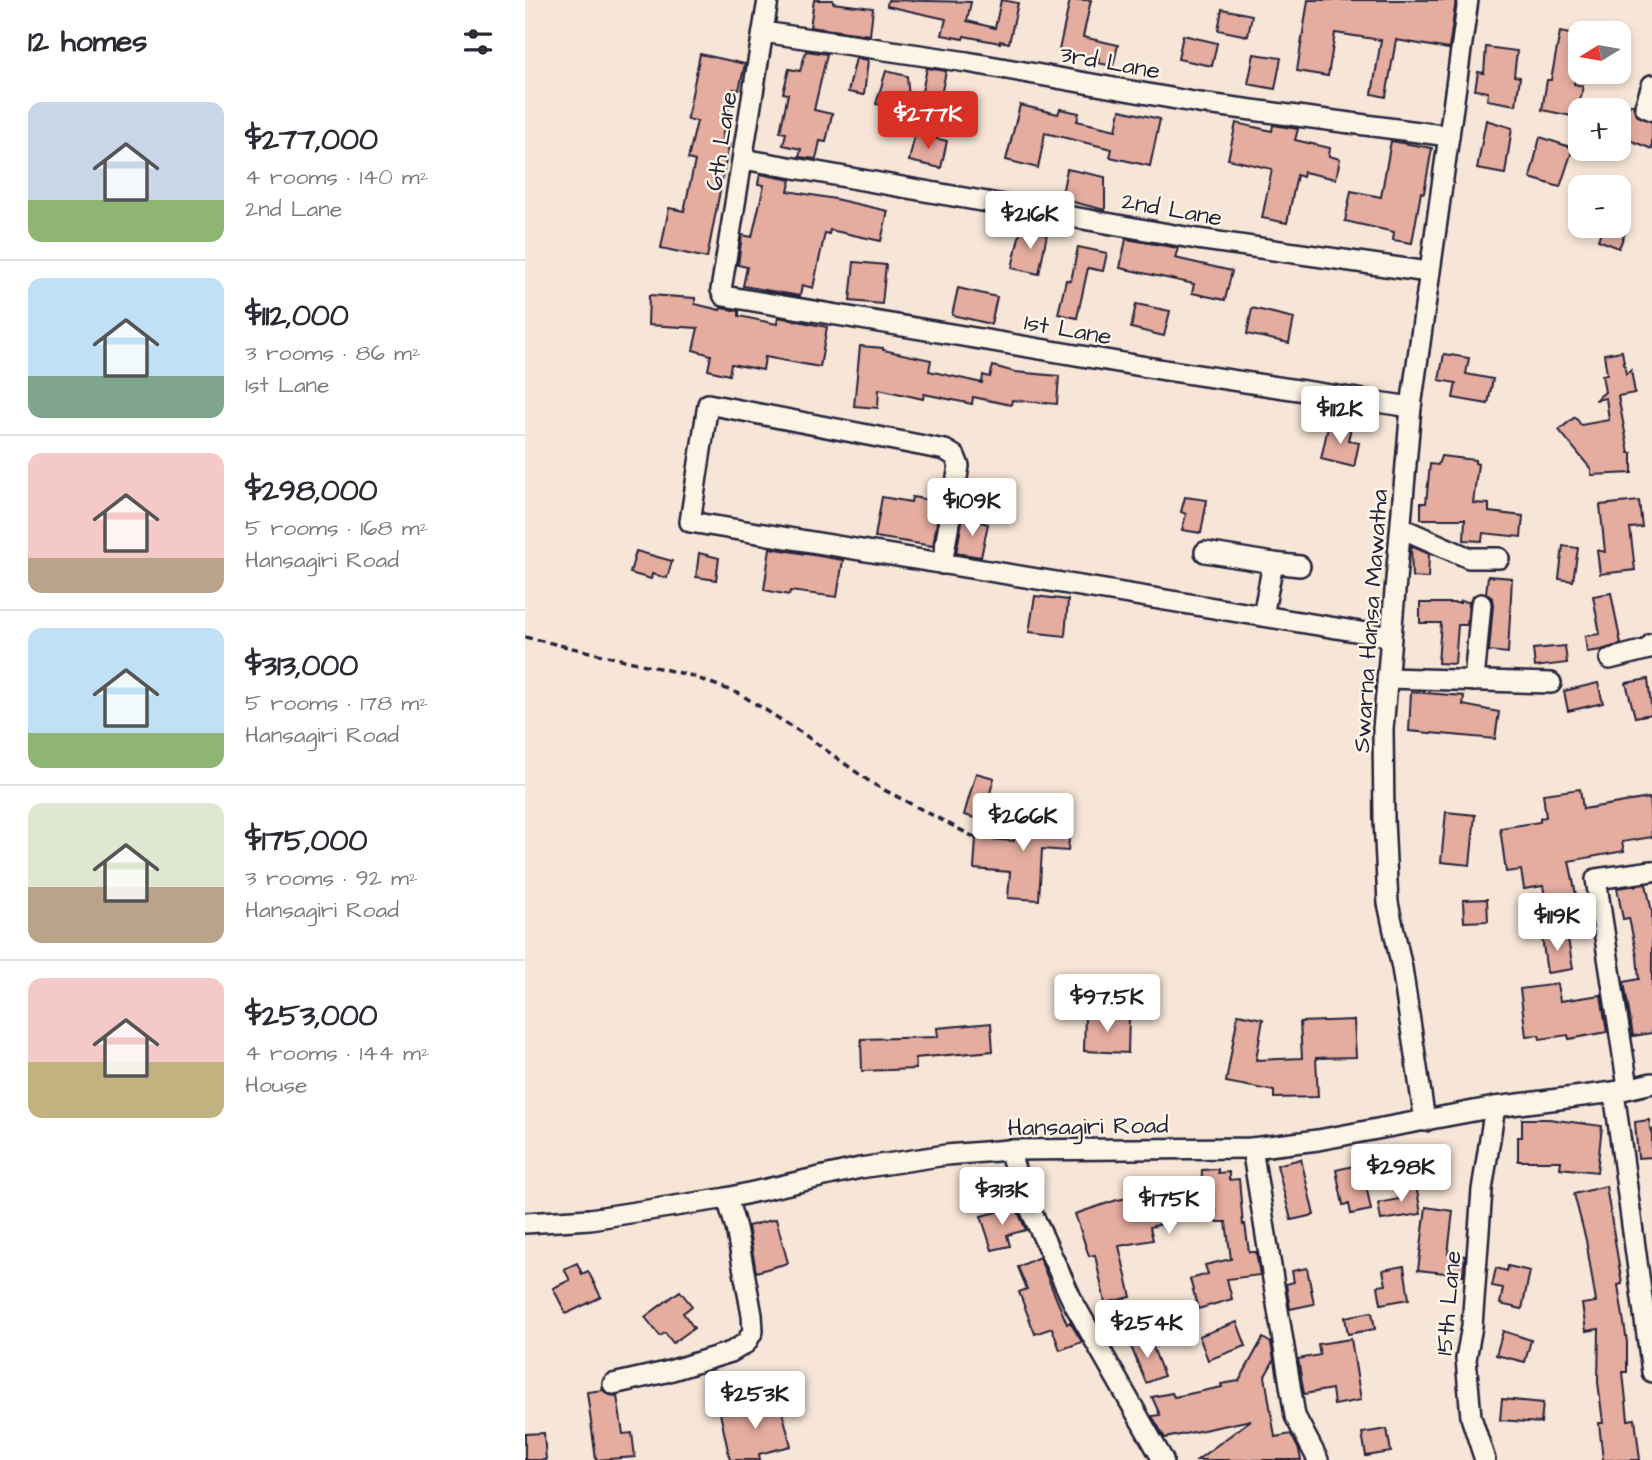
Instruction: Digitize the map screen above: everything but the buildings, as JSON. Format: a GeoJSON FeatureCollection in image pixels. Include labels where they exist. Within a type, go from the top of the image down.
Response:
{"type":"FeatureCollection","features":[{"type":"Feature","properties":{"kind":"street","name":"6th Lane"},"geometry":{"type":"LineString","coordinates":[[721,290],[768,0]]}},
{"type":"Feature","properties":{"kind":"street","name":"Swarna Hansa Mawatha"},"geometry":{"type":"LineString","coordinates":[[1425,1121],[1402,968],[1388,903],[1383,742],[1411,407],[1468,0]]}},
{"type":"Feature","properties":{"kind":"street","name":"3rd Lane"},"geometry":{"type":"LineString","coordinates":[[763,32],[967,62],[1199,103],[1450,136]]}},
{"type":"Feature","properties":{"kind":"street"},"geometry":{"type":"LineString","coordinates":[[1652,85],[1645,107],[1652,110]]}},
{"type":"Feature","properties":{"kind":"street","name":"2nd Lane"},"geometry":{"type":"LineString","coordinates":[[743,159],[1197,239],[1428,272]]}},
{"type":"Feature","properties":{"kind":"street","name":"1st Lane"},"geometry":{"type":"LineString","coordinates":[[721,290],[723,296],[764,303],[1165,370],[1411,407]]}},
{"type":"Feature","properties":{"kind":"street"},"geometry":{"type":"LineString","coordinates":[[942,564],[959,466],[955,456],[945,450],[708,404],[690,522],[942,564],[1391,637]]}},
{"type":"Feature","properties":{"kind":"street"},"geometry":{"type":"LineString","coordinates":[[1401,528],[1469,558],[1499,558]]}},
{"type":"Feature","properties":{"kind":"street"},"geometry":{"type":"LineString","coordinates":[[1205,552],[1300,566]]}},
{"type":"Feature","properties":{"kind":"street"},"geometry":{"type":"LineString","coordinates":[[1263,616],[1273,563]]}},
{"type":"Feature","properties":{"kind":"street"},"geometry":{"type":"LineString","coordinates":[[1474,681],[1481,604]]}},
{"type":"Feature","properties":{"kind":"street"},"geometry":{"type":"LineString","coordinates":[[1609,659],[1649,649],[1652,644]]}},
{"type":"Feature","properties":{"kind":"street"},"geometry":{"type":"LineString","coordinates":[[1388,678],[1551,683]]}},
{"type":"Feature","properties":{"kind":"street"},"geometry":{"type":"LineString","coordinates":[[1652,871],[1596,879],[1652,1371]]}},
{"type":"Feature","properties":{"kind":"street","name":"Hansagiri Road"},"geometry":{"type":"LineString","coordinates":[[525,1223],[590,1219],[727,1198],[860,1168],[946,1155],[1009,1150],[1252,1149],[1652,1083]]}},
{"type":"Feature","properties":{"kind":"street","name":"15th Lane"},"geometry":{"type":"LineString","coordinates":[[1485,1460],[1471,1417],[1467,1359],[1482,1191],[1495,1107]]}},
{"type":"Feature","properties":{"kind":"street"},"geometry":{"type":"LineString","coordinates":[[1252,1149],[1295,1416],[1318,1460]]}},
{"type":"Feature","properties":{"kind":"street"},"geometry":{"type":"LineString","coordinates":[[1009,1150],[1022,1191],[1073,1302],[1163,1460]]}},
{"type":"Feature","properties":{"kind":"street"},"geometry":{"type":"LineString","coordinates":[[613,1384],[666,1372],[731,1352],[746,1343],[753,1331],[752,1315],[736,1228],[727,1198]]}},
{"type":"Feature","properties":{"kind":"path"},"geometry":{"type":"LineString","coordinates":[[525,637],[689,675],[740,694],[805,735],[873,784],[976,838]]}}]}
